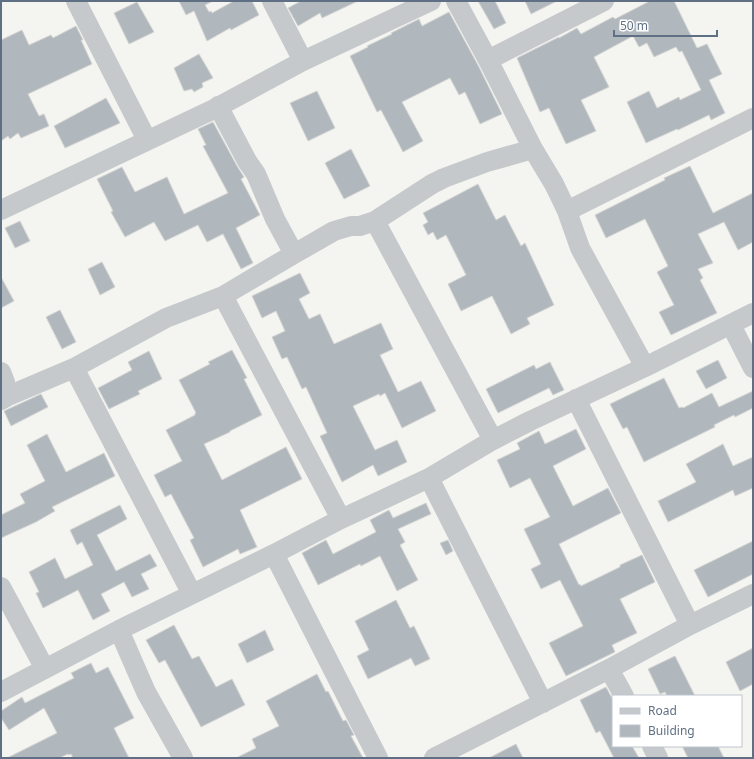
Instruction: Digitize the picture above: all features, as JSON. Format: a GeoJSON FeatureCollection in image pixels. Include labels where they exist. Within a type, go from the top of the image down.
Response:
{"type":"FeatureCollection","features":[{"type":"Feature","properties":{"kind":"street"},"geometry":{"type":"LineString","coordinates":[[76,1],[147,140]]}},
{"type":"Feature","properties":{"kind":"street"},"geometry":{"type":"LineString","coordinates":[[272,1],[303,62]]}},
{"type":"Feature","properties":{"kind":"street"},"geometry":{"type":"LineString","coordinates":[[1,210],[214,109],[303,62],[431,1]]}},
{"type":"Feature","properties":{"kind":"street"},"geometry":{"type":"LineString","coordinates":[[456,1],[533,149],[554,184],[567,211],[580,248],[645,367]]}},
{"type":"Feature","properties":{"kind":"street"},"geometry":{"type":"LineString","coordinates":[[488,60],[604,1]]}},
{"type":"Feature","properties":{"kind":"street"},"geometry":{"type":"LineString","coordinates":[[218,106],[247,161],[256,174],[275,219],[294,254]]}},
{"type":"Feature","properties":{"kind":"street"},"geometry":{"type":"LineString","coordinates":[[567,211],[753,118]]}},
{"type":"Feature","properties":{"kind":"street"},"geometry":{"type":"LineString","coordinates":[[2,385],[8,396],[74,368],[166,318],[223,296],[334,231],[351,226],[360,226],[375,221],[432,184],[444,178],[487,162],[533,149]]}},
{"type":"Feature","properties":{"kind":"street"},"geometry":{"type":"LineString","coordinates":[[375,221],[493,440]]}},
{"type":"Feature","properties":{"kind":"street"},"geometry":{"type":"LineString","coordinates":[[223,296],[341,519]]}},
{"type":"Feature","properties":{"kind":"street"},"geometry":{"type":"LineString","coordinates":[[1,692],[119,630],[274,554],[341,519],[429,478],[493,440],[530,421],[645,367],[753,313]]}},
{"type":"Feature","properties":{"kind":"street"},"geometry":{"type":"LineString","coordinates":[[731,324],[753,368]]}},
{"type":"Feature","properties":{"kind":"street"},"geometry":{"type":"LineString","coordinates":[[74,368],[192,594]]}},
{"type":"Feature","properties":{"kind":"street"},"geometry":{"type":"LineString","coordinates":[[576,399],[690,625]]}},
{"type":"Feature","properties":{"kind":"street"},"geometry":{"type":"LineString","coordinates":[[429,478],[543,703]]}},
{"type":"Feature","properties":{"kind":"street"},"geometry":{"type":"LineString","coordinates":[[274,554],[378,758]]}},
{"type":"Feature","properties":{"kind":"street"},"geometry":{"type":"LineString","coordinates":[[1,587],[44,669]]}},
{"type":"Feature","properties":{"kind":"street"},"geometry":{"type":"LineString","coordinates":[[434,758],[609,669],[690,625],[753,594]]}},
{"type":"Feature","properties":{"kind":"street"},"geometry":{"type":"LineString","coordinates":[[119,630],[146,692],[182,758]]}},
{"type":"Feature","properties":{"kind":"street"},"geometry":{"type":"LineString","coordinates":[[609,669],[623,695]]}},
{"type":"Feature","properties":{"kind":"street"},"geometry":{"type":"LineString","coordinates":[[652,747],[658,758]]}},
{"type":"Feature","properties":{"kind":"building"},"geometry":{"type":"Polygon","coordinates":[[[179,1],[213,1],[205,5],[209,12],[211,11],[212,13],[234,1],[252,1],[259,15],[231,30],[230,28],[207,41],[194,11],[186,15],[179,1]]]}},
{"type":"Feature","properties":{"kind":"building"},"geometry":{"type":"Polygon","coordinates":[[[301,1],[358,1],[322,18],[320,13],[298,26],[288,8],[301,1]]]}},
{"type":"Feature","properties":{"kind":"building"},"geometry":{"type":"Polygon","coordinates":[[[478,1],[495,1],[506,23],[494,29],[478,1]]]}},
{"type":"Feature","properties":{"kind":"building"},"geometry":{"type":"Polygon","coordinates":[[[525,1],[557,1],[531,14],[525,1]]]}},
{"type":"Feature","properties":{"kind":"building"},"geometry":{"type":"Polygon","coordinates":[[[650,1],[674,1],[697,48],[707,44],[722,74],[709,80],[725,113],[711,120],[709,115],[646,143],[627,102],[649,91],[657,108],[679,97],[680,100],[701,90],[682,51],[679,52],[676,47],[654,57],[647,43],[639,47],[633,36],[594,57],[609,87],[581,100],[596,131],[566,144],[549,108],[540,112],[517,58],[577,28],[581,34],[613,17],[615,19],[650,1]]]}},
{"type":"Feature","properties":{"kind":"building"},"geometry":{"type":"Polygon","coordinates":[[[137,2],[154,32],[129,44],[114,13],[137,2]]]}},
{"type":"Feature","properties":{"kind":"building"},"geometry":{"type":"Polygon","coordinates":[[[449,12],[479,67],[502,114],[480,124],[465,92],[459,95],[450,78],[402,102],[423,141],[403,152],[381,110],[377,112],[350,56],[419,19],[422,26],[449,12]]]}},
{"type":"Feature","properties":{"kind":"building"},"geometry":{"type":"Polygon","coordinates":[[[76,26],[92,64],[28,94],[39,116],[44,114],[49,126],[21,138],[18,133],[10,139],[8,136],[1,141],[1,40],[22,30],[29,45],[51,35],[53,38],[76,26]]]}},
{"type":"Feature","properties":{"kind":"building"},"geometry":{"type":"Polygon","coordinates":[[[199,54],[213,78],[202,83],[203,87],[194,92],[192,89],[184,91],[174,68],[199,54]]]}},
{"type":"Feature","properties":{"kind":"building"},"geometry":{"type":"Polygon","coordinates":[[[317,91],[335,128],[308,141],[290,103],[317,91]]]}},
{"type":"Feature","properties":{"kind":"building"},"geometry":{"type":"Polygon","coordinates":[[[106,98],[120,123],[65,148],[54,126],[106,98]]]}},
{"type":"Feature","properties":{"kind":"building"},"geometry":{"type":"Polygon","coordinates":[[[213,122],[244,177],[241,179],[260,215],[236,228],[253,263],[241,269],[223,234],[207,242],[198,225],[165,241],[154,222],[125,237],[111,212],[113,211],[97,179],[122,167],[135,192],[167,177],[184,214],[228,193],[203,146],[206,145],[198,129],[213,122]]]}},
{"type":"Feature","properties":{"kind":"building"},"geometry":{"type":"Polygon","coordinates":[[[351,149],[370,186],[344,199],[325,163],[351,149]]]}},
{"type":"Feature","properties":{"kind":"building"},"geometry":{"type":"Polygon","coordinates":[[[690,166],[713,213],[753,193],[753,242],[738,250],[724,222],[698,234],[713,263],[698,269],[703,278],[700,280],[717,313],[671,335],[659,312],[674,305],[657,272],[668,266],[645,219],[606,238],[595,215],[665,180],[664,178],[690,166]]]}},
{"type":"Feature","properties":{"kind":"building"},"geometry":{"type":"Polygon","coordinates":[[[478,184],[496,220],[505,215],[521,246],[525,243],[554,305],[527,318],[530,324],[511,334],[492,296],[461,311],[448,284],[466,275],[446,235],[437,240],[433,232],[428,235],[423,225],[428,222],[423,213],[478,184]]]}},
{"type":"Feature","properties":{"kind":"building"},"geometry":{"type":"Polygon","coordinates":[[[20,221],[30,241],[15,248],[5,228],[20,221]]]}},
{"type":"Feature","properties":{"kind":"building"},"geometry":{"type":"Polygon","coordinates":[[[102,262],[115,287],[100,295],[88,269],[102,262]]]}},
{"type":"Feature","properties":{"kind":"building"},"geometry":{"type":"Polygon","coordinates":[[[300,273],[310,293],[299,299],[309,319],[320,314],[334,344],[381,323],[393,349],[380,355],[398,392],[421,381],[436,411],[402,428],[385,393],[380,396],[379,394],[353,406],[375,450],[397,440],[407,462],[378,476],[373,465],[342,482],[320,436],[327,433],[306,387],[302,389],[287,357],[282,359],[272,337],[285,331],[276,311],[262,318],[252,296],[300,273]]]}},
{"type":"Feature","properties":{"kind":"building"},"geometry":{"type":"Polygon","coordinates":[[[1,277],[14,301],[1,308],[1,277]]]}},
{"type":"Feature","properties":{"kind":"building"},"geometry":{"type":"Polygon","coordinates":[[[60,310],[76,342],[62,349],[46,317],[60,310]]]}},
{"type":"Feature","properties":{"kind":"building"},"geometry":{"type":"Polygon","coordinates":[[[232,350],[247,378],[244,379],[262,415],[204,444],[222,480],[286,447],[302,479],[240,510],[257,547],[240,554],[238,549],[203,567],[190,540],[194,538],[171,494],[165,497],[154,475],[182,461],[166,430],[195,415],[196,413],[179,380],[210,364],[208,362],[232,350]]]}},
{"type":"Feature","properties":{"kind":"building"},"geometry":{"type":"Polygon","coordinates":[[[149,351],[162,379],[138,391],[140,394],[109,409],[98,388],[132,370],[128,362],[149,351]]]}},
{"type":"Feature","properties":{"kind":"building"},"geometry":{"type":"Polygon","coordinates":[[[718,360],[727,378],[706,389],[696,371],[718,360]]]}},
{"type":"Feature","properties":{"kind":"building"},"geometry":{"type":"Polygon","coordinates":[[[550,362],[564,390],[553,395],[549,388],[498,413],[486,389],[534,365],[536,369],[550,362]]]}},
{"type":"Feature","properties":{"kind":"building"},"geometry":{"type":"Polygon","coordinates":[[[664,378],[679,408],[683,408],[712,393],[719,407],[753,391],[753,408],[735,417],[734,415],[714,425],[715,427],[644,462],[627,427],[623,429],[610,404],[664,378]]]}},
{"type":"Feature","properties":{"kind":"building"},"geometry":{"type":"Polygon","coordinates":[[[41,394],[48,407],[11,426],[4,411],[41,394]]]}},
{"type":"Feature","properties":{"kind":"building"},"geometry":{"type":"Polygon","coordinates":[[[576,429],[586,449],[553,466],[573,506],[608,488],[621,513],[559,544],[579,585],[580,584],[581,586],[642,555],[655,582],[620,599],[637,633],[612,645],[615,652],[566,676],[549,643],[583,626],[560,580],[541,589],[531,569],[541,564],[524,529],[550,517],[530,478],[510,488],[497,460],[520,449],[517,443],[539,431],[545,444],[576,429]]]}},
{"type":"Feature","properties":{"kind":"building"},"geometry":{"type":"Polygon","coordinates":[[[47,434],[66,472],[104,453],[115,476],[52,507],[55,511],[36,522],[1,538],[1,515],[25,503],[20,494],[45,481],[27,445],[47,434]]]}},
{"type":"Feature","properties":{"kind":"building"},"geometry":{"type":"Polygon","coordinates":[[[723,444],[733,466],[753,457],[753,488],[735,496],[733,490],[668,522],[658,501],[696,482],[686,464],[723,444]]]}},
{"type":"Feature","properties":{"kind":"building"},"geometry":{"type":"Polygon","coordinates":[[[426,503],[431,514],[398,529],[405,542],[400,545],[418,580],[397,591],[380,556],[361,566],[360,564],[318,585],[302,553],[326,540],[333,554],[376,532],[370,520],[389,510],[393,518],[426,503]]]}},
{"type":"Feature","properties":{"kind":"building"},"geometry":{"type":"Polygon","coordinates":[[[120,505],[127,519],[97,535],[116,571],[150,554],[157,566],[141,574],[149,589],[132,597],[124,582],[101,594],[110,611],[93,620],[78,590],[43,608],[36,593],[39,592],[29,572],[55,558],[65,579],[93,565],[82,542],[77,545],[70,530],[120,505]]]}},
{"type":"Feature","properties":{"kind":"building"},"geometry":{"type":"Polygon","coordinates":[[[448,540],[453,551],[446,555],[440,543],[448,540]]]}},
{"type":"Feature","properties":{"kind":"building"},"geometry":{"type":"Polygon","coordinates":[[[753,541],[753,574],[708,597],[694,570],[753,541]]]}},
{"type":"Feature","properties":{"kind":"building"},"geometry":{"type":"Polygon","coordinates":[[[396,600],[410,628],[414,626],[430,659],[415,666],[411,658],[368,679],[357,656],[369,650],[355,621],[396,600]]]}},
{"type":"Feature","properties":{"kind":"building"},"geometry":{"type":"Polygon","coordinates":[[[174,625],[192,659],[199,656],[216,687],[232,679],[245,705],[201,727],[165,660],[159,663],[146,640],[174,625]]]}},
{"type":"Feature","properties":{"kind":"building"},"geometry":{"type":"Polygon","coordinates":[[[265,630],[274,650],[247,663],[238,644],[265,630]]]}},
{"type":"Feature","properties":{"kind":"building"},"geometry":{"type":"Polygon","coordinates":[[[753,648],[753,684],[740,691],[726,662],[753,648]]]}},
{"type":"Feature","properties":{"kind":"building"},"geometry":{"type":"Polygon","coordinates":[[[675,656],[694,695],[666,695],[665,692],[660,694],[648,669],[675,656]]]}},
{"type":"Feature","properties":{"kind":"building"},"geometry":{"type":"Polygon","coordinates":[[[91,663],[96,673],[108,667],[134,718],[114,728],[129,758],[73,758],[71,754],[68,754],[59,758],[7,758],[57,733],[44,708],[9,730],[1,718],[1,711],[22,697],[25,703],[74,678],[71,673],[91,663]]]}},
{"type":"Feature","properties":{"kind":"building"},"geometry":{"type":"Polygon","coordinates":[[[317,674],[326,692],[328,691],[343,721],[346,720],[354,735],[351,736],[363,758],[236,758],[256,748],[252,739],[279,726],[266,701],[317,674]]]}},
{"type":"Feature","properties":{"kind":"building"},"geometry":{"type":"Polygon","coordinates":[[[606,687],[612,698],[612,747],[633,747],[639,758],[614,758],[600,731],[596,733],[580,700],[606,687]]]}},
{"type":"Feature","properties":{"kind":"building"},"geometry":{"type":"Polygon","coordinates":[[[516,744],[523,758],[489,758],[516,744]]]}},
{"type":"Feature","properties":{"kind":"building"},"geometry":{"type":"Polygon","coordinates":[[[682,747],[718,747],[724,758],[688,758],[682,747]]]}}]}
